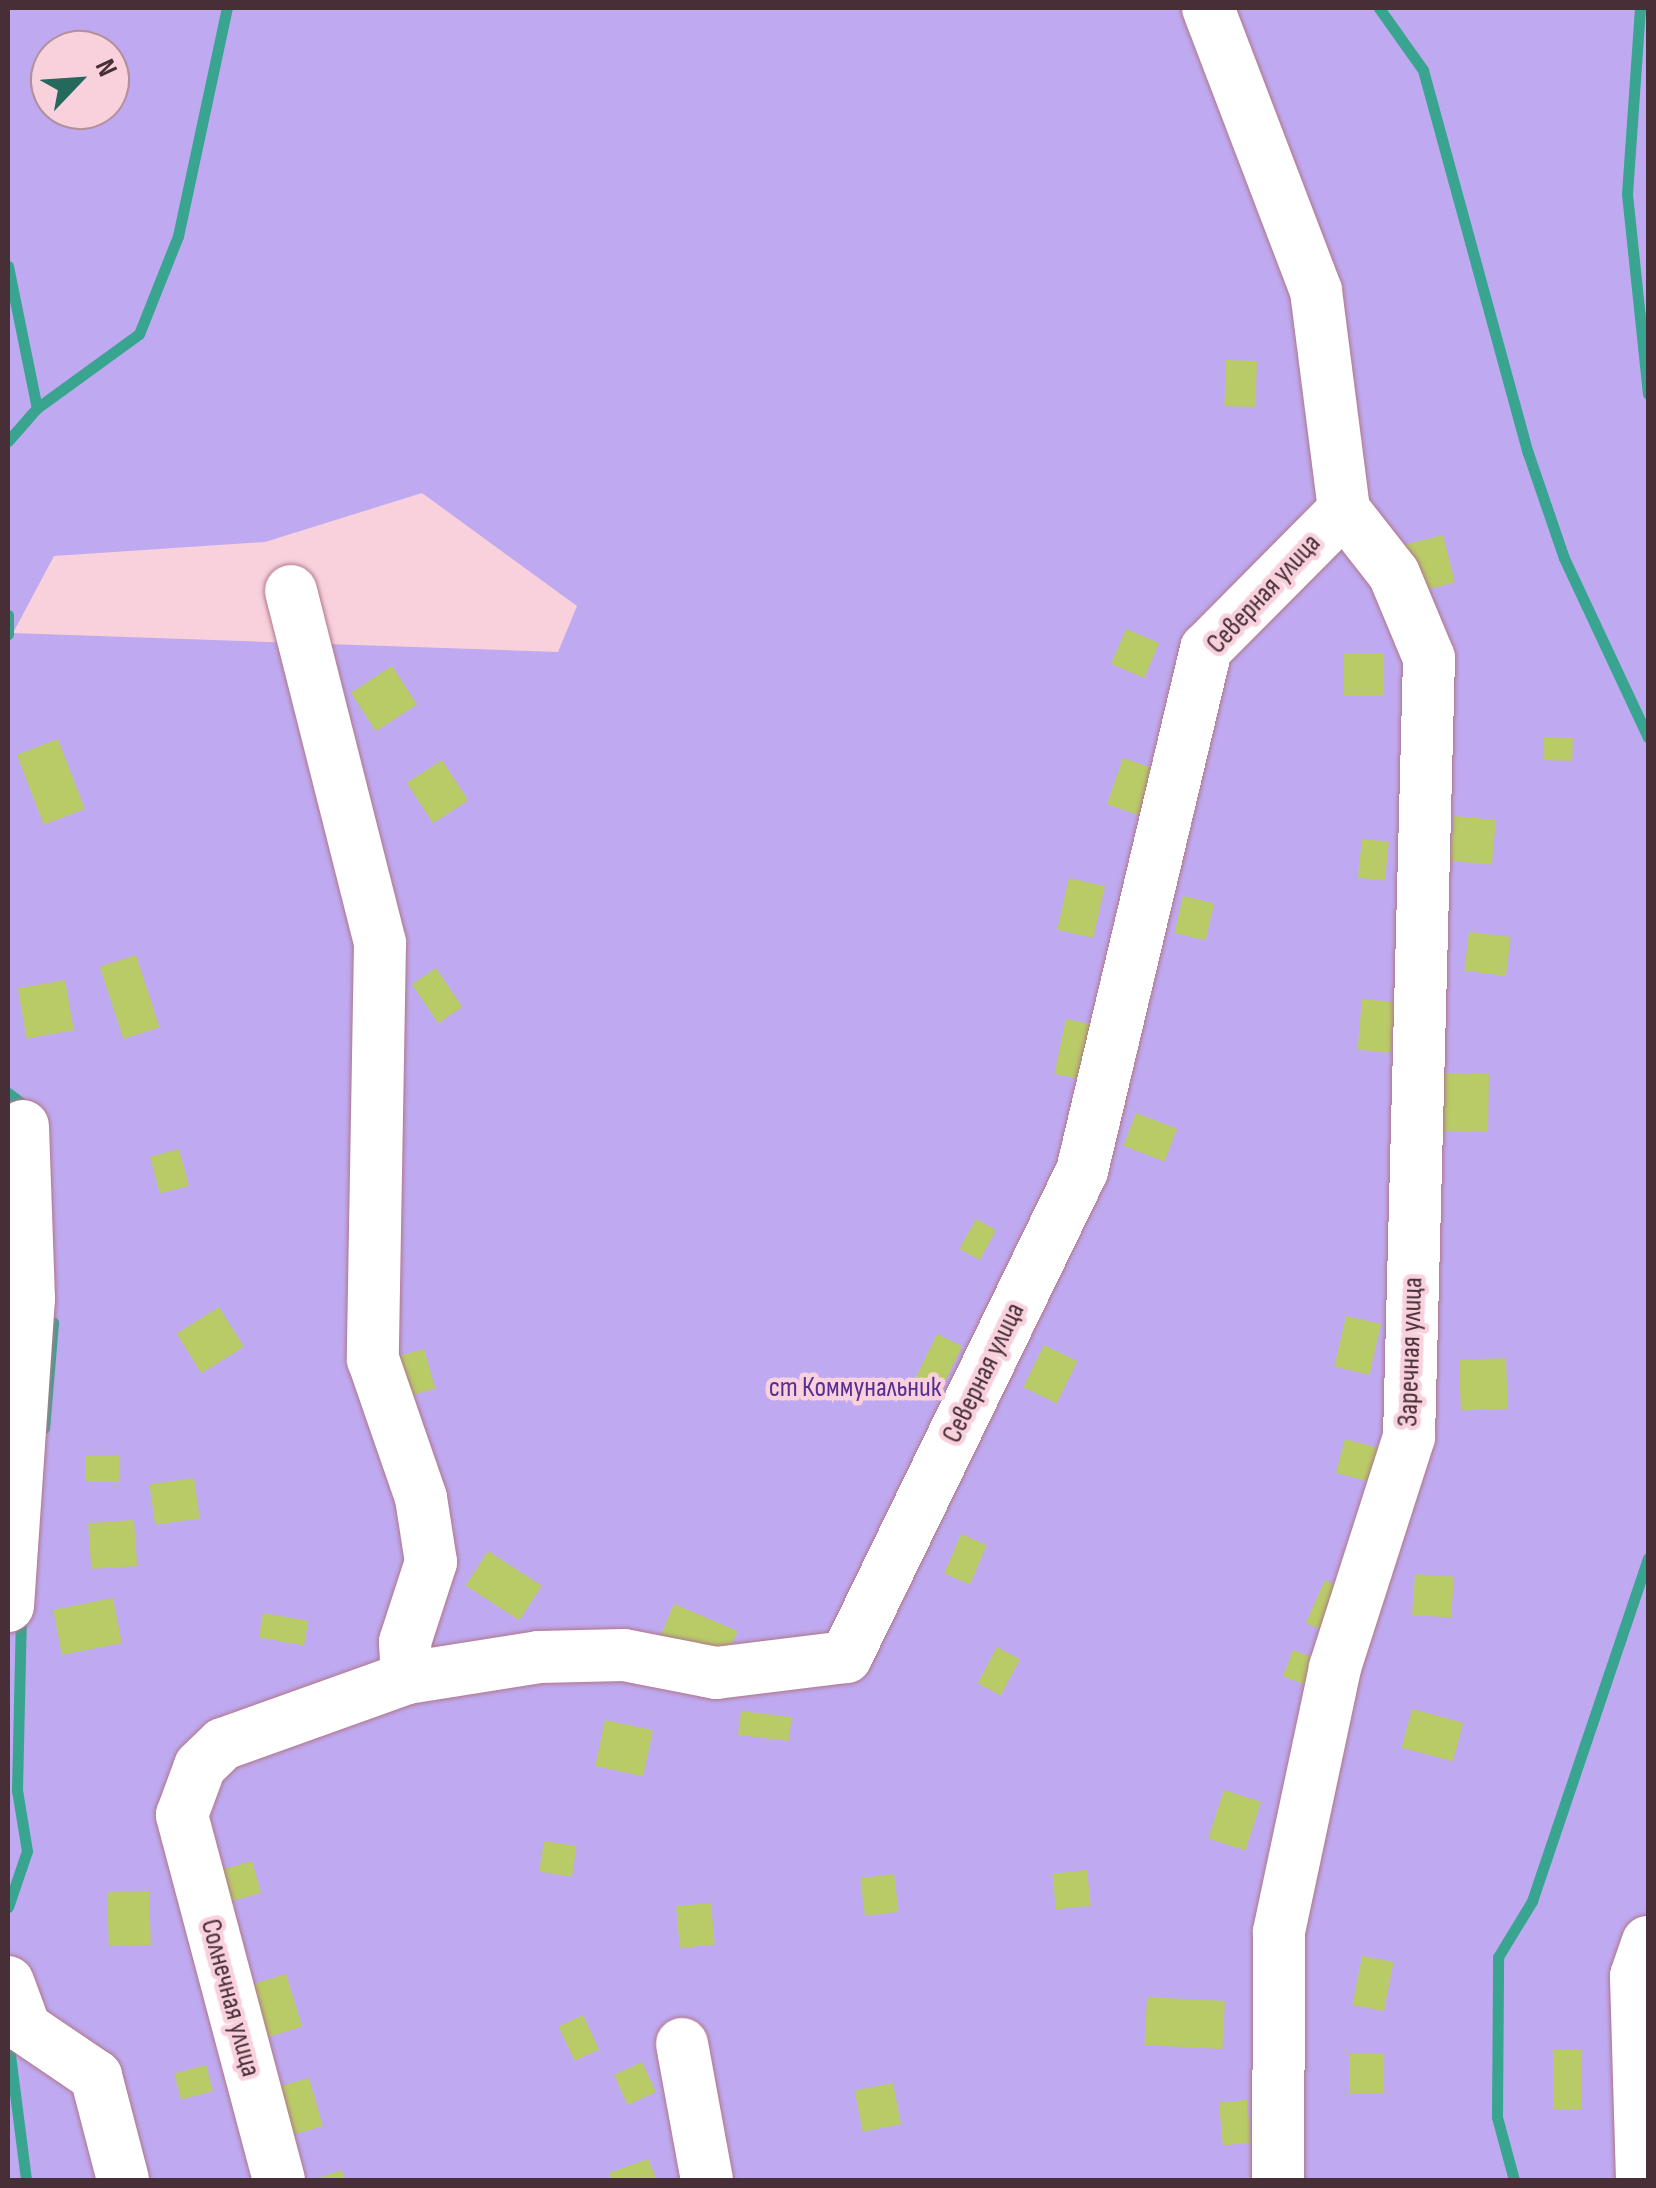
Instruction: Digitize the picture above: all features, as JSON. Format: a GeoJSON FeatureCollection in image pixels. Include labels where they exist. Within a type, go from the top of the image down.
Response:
{"type":"FeatureCollection","features":[{"type":"Feature","properties":{"kind":"street"},"geometry":{"type":"LineString","coordinates":[[1208,8],[1316,291],[1344,510]]}},
{"type":"Feature","properties":{"kind":"street","name":"Северная улица"},"geometry":{"type":"LineString","coordinates":[[182,1815],[200,1766],[222,1744],[406,1678],[539,1657],[624,1655],[716,1674],[846,1657],[1082,1171],[1206,649],[1344,510],[1394,574]]}},
{"type":"Feature","properties":{"kind":"street","name":"Заречная улица"},"geometry":{"type":"LineString","coordinates":[[1278,2180],[1279,1932],[1335,1668],[1410,1437],[1429,658],[1394,574]]}},
{"type":"Feature","properties":{"kind":"street"},"geometry":{"type":"LineString","coordinates":[[291,591],[380,943],[372,1359],[422,1498],[431,1562],[405,1642],[406,1678]]}},
{"type":"Feature","properties":{"kind":"street"},"geometry":{"type":"LineString","coordinates":[[8,1606],[30,1299],[23,1126]]}},
{"type":"Feature","properties":{"kind":"street","name":"Солнечная улица"},"geometry":{"type":"LineString","coordinates":[[182,1815],[278,2180]]}},
{"type":"Feature","properties":{"kind":"street"},"geometry":{"type":"LineString","coordinates":[[1642,2180],[1636,1976],[1648,1942]]}},
{"type":"Feature","properties":{"kind":"street"},"geometry":{"type":"LineString","coordinates":[[8,1982],[26,2028],[96,2076],[123,2180]]}},
{"type":"Feature","properties":{"kind":"street"},"geometry":{"type":"LineString","coordinates":[[682,2044],[707,2180]]}},
{"type":"Feature","properties":{"kind":"green space","name":"ст Коммунальник"},"geometry":{"type":"Polygon","coordinates":[[[8,8],[1648,8],[1648,2180],[8,2180],[8,8]],[[422,493],[265,542],[54,556],[13,633],[558,652],[577,606],[422,493]]]}},
{"type":"Feature","properties":{"kind":"building"},"geometry":{"type":"Polygon","coordinates":[[[1226,360],[1257,361],[1255,407],[1224,406],[1226,360]]]}},
{"type":"Feature","properties":{"kind":"building"},"geometry":{"type":"Polygon","coordinates":[[[1443,535],[1455,583],[1417,592],[1405,544],[1443,535]]]}},
{"type":"Feature","properties":{"kind":"building"},"geometry":{"type":"Polygon","coordinates":[[[1126,629],[1159,643],[1144,678],[1111,664],[1126,629]]]}},
{"type":"Feature","properties":{"kind":"building"},"geometry":{"type":"Polygon","coordinates":[[[1344,653],[1384,653],[1384,695],[1344,695],[1344,653]]]}},
{"type":"Feature","properties":{"kind":"building"},"geometry":{"type":"Polygon","coordinates":[[[392,666],[417,705],[376,731],[351,693],[392,666]]]}},
{"type":"Feature","properties":{"kind":"building"},"geometry":{"type":"Polygon","coordinates":[[[1544,737],[1573,738],[1572,761],[1543,760],[1544,737]]]}},
{"type":"Feature","properties":{"kind":"building"},"geometry":{"type":"Polygon","coordinates":[[[58,739],[85,809],[44,825],[17,755],[58,739]]]}},
{"type":"Feature","properties":{"kind":"building"},"geometry":{"type":"Polygon","coordinates":[[[1123,758],[1155,769],[1139,815],[1107,804],[1123,758]]]}},
{"type":"Feature","properties":{"kind":"building"},"geometry":{"type":"Polygon","coordinates":[[[442,760],[468,800],[433,823],[407,783],[442,760]]]}},
{"type":"Feature","properties":{"kind":"building"},"geometry":{"type":"Polygon","coordinates":[[[1454,816],[1496,820],[1492,864],[1450,861],[1454,816]]]}},
{"type":"Feature","properties":{"kind":"building"},"geometry":{"type":"Polygon","coordinates":[[[1362,839],[1389,842],[1385,881],[1358,878],[1362,839]]]}},
{"type":"Feature","properties":{"kind":"building"},"geometry":{"type":"Polygon","coordinates":[[[1069,878],[1105,886],[1093,938],[1057,930],[1069,878]]]}},
{"type":"Feature","properties":{"kind":"building"},"geometry":{"type":"Polygon","coordinates":[[[1183,896],[1214,903],[1206,940],[1174,933],[1183,896]]]}},
{"type":"Feature","properties":{"kind":"building"},"geometry":{"type":"Polygon","coordinates":[[[1469,932],[1511,937],[1506,976],[1464,971],[1469,932]]]}},
{"type":"Feature","properties":{"kind":"building"},"geometry":{"type":"Polygon","coordinates":[[[136,955],[159,1027],[123,1039],[100,967],[136,955]]]}},
{"type":"Feature","properties":{"kind":"building"},"geometry":{"type":"Polygon","coordinates":[[[436,968],[462,1007],[438,1023],[412,984],[436,968]]]}},
{"type":"Feature","properties":{"kind":"building"},"geometry":{"type":"Polygon","coordinates":[[[65,980],[74,1030],[27,1039],[18,988],[65,980]]]}},
{"type":"Feature","properties":{"kind":"building"},"geometry":{"type":"Polygon","coordinates":[[[1362,999],[1395,1002],[1390,1053],[1358,1050],[1362,999]]]}},
{"type":"Feature","properties":{"kind":"building"},"geometry":{"type":"Polygon","coordinates":[[[1066,1019],[1105,1027],[1093,1082],[1054,1074],[1066,1019]]]}},
{"type":"Feature","properties":{"kind":"building"},"geometry":{"type":"Polygon","coordinates":[[[1438,1073],[1489,1074],[1488,1132],[1437,1131],[1438,1073]]]}},
{"type":"Feature","properties":{"kind":"building"},"geometry":{"type":"Polygon","coordinates":[[[1136,1113],[1177,1129],[1165,1161],[1123,1146],[1136,1113]]]}},
{"type":"Feature","properties":{"kind":"building"},"geometry":{"type":"Polygon","coordinates":[[[179,1149],[189,1186],[160,1193],[150,1157],[179,1149]]]}},
{"type":"Feature","properties":{"kind":"building"},"geometry":{"type":"Polygon","coordinates":[[[976,1219],[996,1230],[980,1260],[960,1249],[976,1219]]]}},
{"type":"Feature","properties":{"kind":"building"},"geometry":{"type":"Polygon","coordinates":[[[219,1307],[244,1347],[202,1373],[177,1333],[219,1307]]]}},
{"type":"Feature","properties":{"kind":"building"},"geometry":{"type":"Polygon","coordinates":[[[1346,1316],[1381,1324],[1369,1375],[1334,1367],[1346,1316]]]}},
{"type":"Feature","properties":{"kind":"building"},"geometry":{"type":"Polygon","coordinates":[[[937,1334],[962,1346],[939,1393],[914,1381],[937,1334]]]}},
{"type":"Feature","properties":{"kind":"building"},"geometry":{"type":"Polygon","coordinates":[[[1044,1345],[1077,1361],[1057,1403],[1023,1387],[1044,1345]]]}},
{"type":"Feature","properties":{"kind":"building"},"geometry":{"type":"Polygon","coordinates":[[[424,1349],[435,1388],[405,1397],[393,1358],[424,1349]]]}},
{"type":"Feature","properties":{"kind":"building"},"geometry":{"type":"Polygon","coordinates":[[[1506,1358],[1508,1409],[1461,1411],[1459,1360],[1506,1358]]]}},
{"type":"Feature","properties":{"kind":"building"},"geometry":{"type":"Polygon","coordinates":[[[1345,1439],[1382,1449],[1373,1483],[1336,1473],[1345,1439]]]}},
{"type":"Feature","properties":{"kind":"building"},"geometry":{"type":"Polygon","coordinates":[[[85,1455],[119,1455],[119,1482],[85,1482],[85,1455]]]}},
{"type":"Feature","properties":{"kind":"building"},"geometry":{"type":"Polygon","coordinates":[[[194,1478],[200,1519],[155,1525],[149,1484],[194,1478]]]}},
{"type":"Feature","properties":{"kind":"building"},"geometry":{"type":"Polygon","coordinates":[[[134,1520],[137,1566],[91,1569],[88,1523],[134,1520]]]}},
{"type":"Feature","properties":{"kind":"building"},"geometry":{"type":"Polygon","coordinates":[[[961,1534],[987,1545],[970,1585],[944,1574],[961,1534]]]}},
{"type":"Feature","properties":{"kind":"building"},"geometry":{"type":"Polygon","coordinates":[[[488,1551],[542,1586],[519,1620],[466,1585],[488,1551]]]}},
{"type":"Feature","properties":{"kind":"building"},"geometry":{"type":"Polygon","coordinates":[[[1415,1574],[1454,1577],[1451,1618],[1412,1615],[1415,1574]]]}},
{"type":"Feature","properties":{"kind":"building"},"geometry":{"type":"Polygon","coordinates":[[[1325,1580],[1354,1593],[1335,1636],[1306,1623],[1325,1580]]]}},
{"type":"Feature","properties":{"kind":"building"},"geometry":{"type":"Polygon","coordinates":[[[113,1598],[122,1643],[62,1655],[53,1610],[113,1598]]]}},
{"type":"Feature","properties":{"kind":"building"},"geometry":{"type":"Polygon","coordinates":[[[674,1604],[738,1631],[724,1663],[660,1636],[674,1604]]]}},
{"type":"Feature","properties":{"kind":"building"},"geometry":{"type":"Polygon","coordinates":[[[263,1613],[308,1621],[304,1646],[259,1638],[263,1613]]]}},
{"type":"Feature","properties":{"kind":"building"},"geometry":{"type":"Polygon","coordinates":[[[997,1647],[1020,1659],[1001,1695],[978,1683],[997,1647]]]}},
{"type":"Feature","properties":{"kind":"building"},"geometry":{"type":"Polygon","coordinates":[[[1293,1650],[1316,1659],[1306,1685],[1283,1676],[1293,1650]]]}},
{"type":"Feature","properties":{"kind":"building"},"geometry":{"type":"Polygon","coordinates":[[[1412,1709],[1463,1723],[1453,1761],[1402,1748],[1412,1709]]]}},
{"type":"Feature","properties":{"kind":"building"},"geometry":{"type":"Polygon","coordinates":[[[741,1711],[792,1717],[789,1741],[738,1735],[741,1711]]]}},
{"type":"Feature","properties":{"kind":"building"},"geometry":{"type":"Polygon","coordinates":[[[605,1720],[653,1730],[643,1776],[595,1766],[605,1720]]]}},
{"type":"Feature","properties":{"kind":"building"},"geometry":{"type":"Polygon","coordinates":[[[1224,1790],[1261,1802],[1245,1851],[1208,1839],[1224,1790]]]}},
{"type":"Feature","properties":{"kind":"building"},"geometry":{"type":"Polygon","coordinates":[[[544,1841],[577,1846],[572,1877],[539,1872],[544,1841]]]}},
{"type":"Feature","properties":{"kind":"building"},"geometry":{"type":"Polygon","coordinates":[[[252,1861],[261,1893],[218,1905],[209,1873],[252,1861]]]}},
{"type":"Feature","properties":{"kind":"building"},"geometry":{"type":"Polygon","coordinates":[[[1087,1870],[1091,1906],[1056,1909],[1052,1874],[1087,1870]]]}},
{"type":"Feature","properties":{"kind":"building"},"geometry":{"type":"Polygon","coordinates":[[[894,1874],[899,1912],[865,1916],[860,1878],[894,1874]]]}},
{"type":"Feature","properties":{"kind":"building"},"geometry":{"type":"Polygon","coordinates":[[[149,1891],[151,1945],[109,1946],[107,1892],[149,1891]]]}},
{"type":"Feature","properties":{"kind":"building"},"geometry":{"type":"Polygon","coordinates":[[[711,1903],[715,1945],[680,1948],[676,1906],[711,1903]]]}},
{"type":"Feature","properties":{"kind":"building"},"geometry":{"type":"Polygon","coordinates":[[[1362,1956],[1393,1962],[1384,2011],[1352,2005],[1362,1956]]]}},
{"type":"Feature","properties":{"kind":"building"},"geometry":{"type":"Polygon","coordinates":[[[286,1974],[302,2027],[260,2039],[244,1987],[286,1974]]]}},
{"type":"Feature","properties":{"kind":"building"},"geometry":{"type":"Polygon","coordinates":[[[1147,1997],[1225,2001],[1222,2049],[1144,2045],[1147,1997]]]}},
{"type":"Feature","properties":{"kind":"building"},"geometry":{"type":"Polygon","coordinates":[[[583,2015],[599,2049],[575,2061],[559,2026],[583,2015]]]}},
{"type":"Feature","properties":{"kind":"building"},"geometry":{"type":"Polygon","coordinates":[[[1553,2050],[1581,2050],[1581,2110],[1553,2110],[1553,2050]]]}},
{"type":"Feature","properties":{"kind":"building"},"geometry":{"type":"Polygon","coordinates":[[[1349,2054],[1384,2054],[1384,2093],[1349,2093],[1349,2054]]]}},
{"type":"Feature","properties":{"kind":"building"},"geometry":{"type":"Polygon","coordinates":[[[642,2062],[656,2092],[628,2105],[614,2075],[642,2062]]]}},
{"type":"Feature","properties":{"kind":"building"},"geometry":{"type":"Polygon","coordinates":[[[206,2065],[213,2091],[181,2100],[174,2074],[206,2065]]]}},
{"type":"Feature","properties":{"kind":"building"},"geometry":{"type":"Polygon","coordinates":[[[309,2078],[323,2126],[291,2135],[277,2087],[309,2078]]]}},
{"type":"Feature","properties":{"kind":"building"},"geometry":{"type":"Polygon","coordinates":[[[893,2083],[901,2124],[863,2132],[855,2090],[893,2083]]]}},
{"type":"Feature","properties":{"kind":"building"},"geometry":{"type":"Polygon","coordinates":[[[1247,2100],[1251,2143],[1223,2145],[1219,2102],[1247,2100]]]}},
{"type":"Feature","properties":{"kind":"building"},"geometry":{"type":"Polygon","coordinates":[[[648,2159],[657,2180],[612,2180],[609,2173],[648,2159]]]}},
{"type":"Feature","properties":{"kind":"building"},"geometry":{"type":"Polygon","coordinates":[[[342,2170],[344,2180],[311,2180],[342,2170]]]}},
{"type":"Feature","properties":{"kind":"waterway"},"geometry":{"type":"LineString","coordinates":[[8,441],[37,408],[139,334],[178,236],[227,8]]}},
{"type":"Feature","properties":{"kind":"waterway"},"geometry":{"type":"LineString","coordinates":[[1379,8],[1423,70],[1528,453],[1564,558],[1648,737]]}},
{"type":"Feature","properties":{"kind":"waterway"},"geometry":{"type":"LineString","coordinates":[[1640,8],[1627,194],[1648,394]]}},
{"type":"Feature","properties":{"kind":"waterway"},"geometry":{"type":"LineString","coordinates":[[8,266],[37,408]]}},
{"type":"Feature","properties":{"kind":"waterway"},"geometry":{"type":"LineString","coordinates":[[8,615],[8,634]]}},
{"type":"Feature","properties":{"kind":"waterway"},"geometry":{"type":"LineString","coordinates":[[8,1093],[28,1108]]}},
{"type":"Feature","properties":{"kind":"waterway"},"geometry":{"type":"LineString","coordinates":[[44,1428],[53,1322]]}},
{"type":"Feature","properties":{"kind":"waterway"},"geometry":{"type":"LineString","coordinates":[[1514,2180],[1497,2117],[1498,1957],[1532,1901],[1648,1558]]}},
{"type":"Feature","properties":{"kind":"waterway"},"geometry":{"type":"LineString","coordinates":[[8,1907],[27,1851],[17,1790],[21,1618]]}},
{"type":"Feature","properties":{"kind":"waterway"},"geometry":{"type":"LineString","coordinates":[[8,2039],[26,2180]]}}]}
